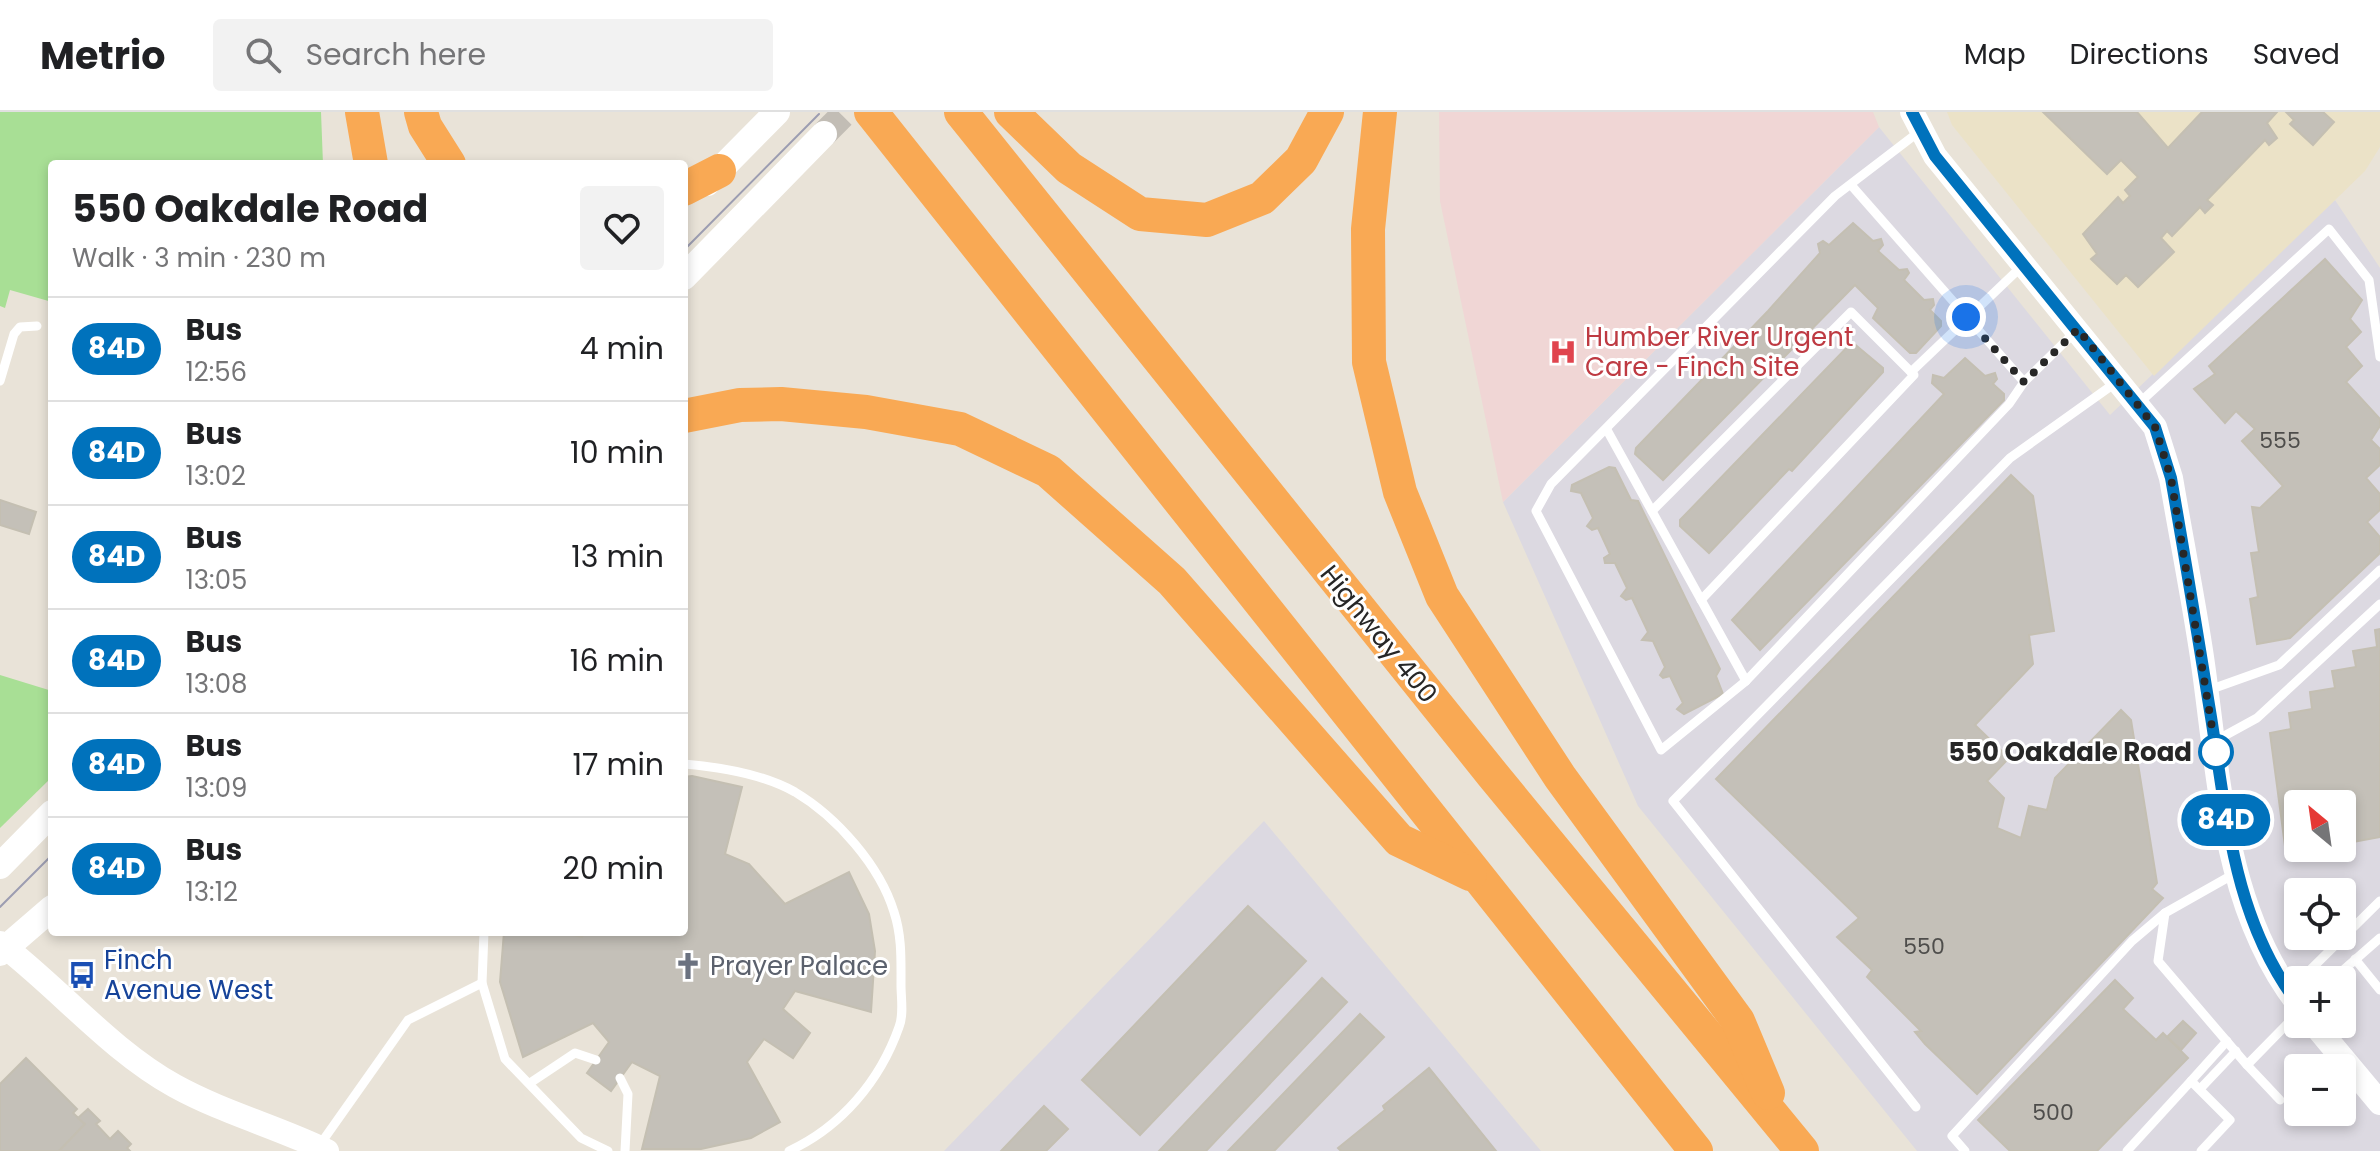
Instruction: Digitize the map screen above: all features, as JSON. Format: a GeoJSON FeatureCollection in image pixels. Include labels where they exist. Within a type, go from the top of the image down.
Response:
{"type":"FeatureCollection","features":[{"type":"Feature","properties":{"kind":"highway"},"geometry":{"type":"LineString","coordinates":[[362,112],[370,160]]}},
{"type":"Feature","properties":{"kind":"highway"},"geometry":{"type":"LineString","coordinates":[[421,112],[433,140],[446,160]]}},
{"type":"Feature","properties":{"kind":"highway"},"geometry":{"type":"LineString","coordinates":[[857,112],[910,162]]}},
{"type":"Feature","properties":{"kind":"highway"},"geometry":{"type":"LineString","coordinates":[[871,112],[1696,1151]]}},
{"type":"Feature","properties":{"kind":"highway"},"geometry":{"type":"LineString","coordinates":[[1011,112],[1069,168],[1140,214],[1207,220],[1262,198],[1301,160],[1327,112]]}},
{"type":"Feature","properties":{"kind":"highway"},"geometry":{"type":"LineString","coordinates":[[1380,112],[1368,229],[1369,362],[1382,427],[1406,507],[1442,596],[1487,670],[1560,777],[1738,1021],[1780,1123]]}},
{"type":"Feature","properties":{"kind":"highway","name":"Highway 400"},"geometry":{"type":"LineString","coordinates":[[964,116],[1482,762],[1802,1151]]}},
{"type":"Feature","properties":{"kind":"highway"},"geometry":{"type":"LineString","coordinates":[[688,187],[719,171]]}},
{"type":"Feature","properties":{"kind":"highway"},"geometry":{"type":"LineString","coordinates":[[688,415],[740,405],[781,404],[866,412],[960,429],[1048,471],[1172,581],[1399,840],[1478,877]]}},
{"type":"Feature","properties":{"kind":"main road"},"geometry":{"type":"LineString","coordinates":[[688,201],[777,112]]}},
{"type":"Feature","properties":{"kind":"main road"},"geometry":{"type":"LineString","coordinates":[[688,273],[824,134]]}},
{"type":"Feature","properties":{"kind":"main road"},"geometry":{"type":"LineString","coordinates":[[0,866],[48,817]]}},
{"type":"Feature","properties":{"kind":"main road"},"geometry":{"type":"LineString","coordinates":[[2,948],[48,911]]}},
{"type":"Feature","properties":{"kind":"street"},"geometry":{"type":"LineString","coordinates":[[1916,121],[1935,156],[2155,427],[2171,478],[2237,872],[2253,929],[2284,975]]}},
{"type":"Feature","properties":{"kind":"street"},"geometry":{"type":"LineString","coordinates":[[2,948],[137,1061],[175,1086],[259,1125],[323,1149]]}},
{"type":"Feature","properties":{"kind":"street"},"geometry":{"type":"LineString","coordinates":[[2326,1038],[2380,1103]]}},
{"type":"Feature","properties":{"kind":"lane"},"geometry":{"type":"LineString","coordinates":[[1916,121],[1851,185],[1835,196],[1551,484],[1536,511],[1661,750],[1746,681],[2009,404],[2024,382],[2078,329]]}},
{"type":"Feature","properties":{"kind":"lane"},"geometry":{"type":"LineString","coordinates":[[1851,185],[2024,382]]}},
{"type":"Feature","properties":{"kind":"lane"},"geometry":{"type":"LineString","coordinates":[[2138,404],[2329,229],[2369,280],[2380,357]]}},
{"type":"Feature","properties":{"kind":"lane"},"geometry":{"type":"LineString","coordinates":[[1911,372],[2024,264]]}},
{"type":"Feature","properties":{"kind":"lane"},"geometry":{"type":"LineString","coordinates":[[1652,511],[1851,312],[1914,375],[1701,600]]}},
{"type":"Feature","properties":{"kind":"lane"},"geometry":{"type":"LineString","coordinates":[[0,381],[14,334],[20,327],[37,326]]}},
{"type":"Feature","properties":{"kind":"lane"},"geometry":{"type":"LineString","coordinates":[[1916,1107],[1673,801],[2010,458],[2119,380]]}},
{"type":"Feature","properties":{"kind":"lane"},"geometry":{"type":"LineString","coordinates":[[1607,430],[1746,681]]}},
{"type":"Feature","properties":{"kind":"lane"},"geometry":{"type":"LineString","coordinates":[[2206,690],[2279,665],[2380,570]]}},
{"type":"Feature","properties":{"kind":"lane"},"geometry":{"type":"LineString","coordinates":[[2215,741],[2257,718],[2380,604]]}},
{"type":"Feature","properties":{"kind":"lane"},"geometry":{"type":"LineString","coordinates":[[688,764],[724,767],[794,792],[838,826],[875,873],[894,911],[901,947],[900,1025],[865,1093],[818,1138],[789,1151]]}},
{"type":"Feature","properties":{"kind":"lane"},"geometry":{"type":"LineString","coordinates":[[1965,1151],[1952,1136],[2132,941],[2165,913],[2237,872]]}},
{"type":"Feature","properties":{"kind":"lane"},"geometry":{"type":"LineString","coordinates":[[2322,966],[2380,901]]}},
{"type":"Feature","properties":{"kind":"lane"},"geometry":{"type":"LineString","coordinates":[[2165,913],[2158,961],[2280,1100]]}},
{"type":"Feature","properties":{"kind":"lane"},"geometry":{"type":"LineString","coordinates":[[484,936],[482,983],[505,1059],[518,1076],[530,1083],[581,1138],[608,1151]]}},
{"type":"Feature","properties":{"kind":"lane"},"geometry":{"type":"LineString","coordinates":[[2347,966],[2380,938]]}},
{"type":"Feature","properties":{"kind":"lane"},"geometry":{"type":"LineString","coordinates":[[2355,959],[2380,990]]}},
{"type":"Feature","properties":{"kind":"lane"},"geometry":{"type":"LineString","coordinates":[[323,1149],[408,1020],[482,983]]}},
{"type":"Feature","properties":{"kind":"lane"},"geometry":{"type":"LineString","coordinates":[[2247,1065],[2284,1012]]}},
{"type":"Feature","properties":{"kind":"lane"},"geometry":{"type":"LineString","coordinates":[[2127,1151],[2227,1041]]}},
{"type":"Feature","properties":{"kind":"lane"},"geometry":{"type":"LineString","coordinates":[[2200,1089],[2236,1051]]}},
{"type":"Feature","properties":{"kind":"lane"},"geometry":{"type":"LineString","coordinates":[[530,1083],[575,1053],[596,1060]]}},
{"type":"Feature","properties":{"kind":"lane"},"geometry":{"type":"LineString","coordinates":[[620,1078],[628,1094],[625,1151]]}},
{"type":"Feature","properties":{"kind":"lane"},"geometry":{"type":"LineString","coordinates":[[2191,1081],[2230,1120],[2201,1151]]}},
{"type":"Feature","properties":{"kind":"shaded area","name":"Humber River Urgent Care - Finch Site"},"geometry":{"type":"Polygon","coordinates":[[[1439,112],[1873,112],[1879,127],[1503,502],[1440,201],[1439,112]]]}},
{"type":"Feature","properties":{"kind":"shaded area"},"geometry":{"type":"Polygon","coordinates":[[[1947,112],[2380,112],[2380,147],[2365,171],[2154,376],[1952,125],[1947,112]]]}},
{"type":"Feature","properties":{"kind":"shaded area"},"geometry":{"type":"Polygon","coordinates":[[[1879,127],[2110,415],[2335,200],[2380,268],[2380,1151],[1917,1151],[1638,806],[1503,502],[1879,127]]]}},
{"type":"Feature","properties":{"kind":"shaded area"},"geometry":{"type":"Polygon","coordinates":[[[1264,821],[1541,1151],[944,1151],[1264,821]]]}},
{"type":"Feature","properties":{"kind":"green space"},"geometry":{"type":"Polygon","coordinates":[[[0,112],[321,112],[323,160],[48,160],[48,301],[10,290],[5,308],[0,306],[0,112]]]}},
{"type":"Feature","properties":{"kind":"green space"},"geometry":{"type":"Polygon","coordinates":[[[0,675],[48,690],[48,781],[0,828],[0,675]]]}},
{"type":"Feature","properties":{"kind":"building"},"geometry":{"type":"Polygon","coordinates":[[[2043,112],[2137,112],[2168,148],[2202,112],[2277,112],[2267,123],[2277,138],[2269,145],[2265,140],[2207,200],[2213,205],[2205,213],[2200,207],[2172,236],[2167,231],[2161,238],[2174,252],[2138,287],[2126,275],[2117,284],[2091,259],[2097,254],[2083,234],[2118,197],[2123,203],[2130,196],[2125,190],[2138,177],[2121,160],[2107,174],[2043,112]]]}},
{"type":"Feature","properties":{"kind":"building"},"geometry":{"type":"Polygon","coordinates":[[[2286,112],[2323,112],[2334,122],[2313,145],[2290,124],[2294,120],[2286,112]]]}},
{"type":"Feature","properties":{"kind":"building"},"geometry":{"type":"Polygon","coordinates":[[[1853,223],[1873,241],[1881,239],[1883,245],[1878,251],[1899,270],[1907,269],[1909,273],[1904,280],[1924,300],[1933,299],[1934,305],[1930,310],[1941,321],[1941,326],[1916,353],[1910,353],[1873,318],[1878,308],[1855,285],[1663,480],[1635,454],[1636,448],[1820,253],[1818,244],[1823,241],[1829,245],[1853,223]]]}},
{"type":"Feature","properties":{"kind":"building"},"geometry":{"type":"Polygon","coordinates":[[[2325,259],[2362,300],[2350,319],[2361,332],[2346,347],[2362,366],[2346,382],[2380,419],[2380,426],[2371,440],[2380,449],[2380,465],[2366,478],[2380,494],[2380,510],[2367,522],[2380,537],[2380,553],[2290,638],[2257,644],[2250,599],[2258,597],[2251,553],[2259,552],[2252,507],[2260,508],[2283,486],[2242,441],[2255,429],[2236,411],[2225,423],[2194,389],[2215,374],[2209,366],[2325,259]]]}},
{"type":"Feature","properties":{"kind":"building"},"geometry":{"type":"Polygon","coordinates":[[[1852,342],[1883,368],[1883,372],[1792,471],[1789,469],[1709,553],[1680,526],[1680,520],[1852,342]]]}},
{"type":"Feature","properties":{"kind":"building"},"geometry":{"type":"Polygon","coordinates":[[[1965,358],[1985,376],[1995,373],[1997,379],[1993,384],[2004,394],[2004,400],[1760,650],[1732,620],[1944,394],[1932,383],[1933,375],[1944,378],[1965,358]]]}},
{"type":"Feature","properties":{"kind":"building"},"geometry":{"type":"Polygon","coordinates":[[[1609,467],[1615,468],[1631,500],[1638,501],[1720,669],[1716,676],[1723,694],[1684,714],[1677,709],[1683,703],[1670,676],[1663,678],[1660,675],[1665,667],[1653,641],[1642,640],[1648,632],[1632,598],[1626,600],[1621,596],[1627,588],[1615,563],[1605,563],[1604,558],[1610,554],[1598,528],[1592,530],[1587,526],[1593,518],[1581,493],[1571,491],[1572,485],[1609,467]]]}},
{"type":"Feature","properties":{"kind":"building"},"geometry":{"type":"Polygon","coordinates":[[[2011,475],[2033,496],[2054,631],[2029,635],[2033,664],[1975,725],[2009,758],[1987,781],[2004,798],[1997,828],[2021,838],[2029,806],[2047,810],[2055,778],[2121,710],[2131,720],[2157,883],[2152,889],[2163,898],[1977,1094],[1925,1044],[1915,1032],[1921,1031],[1867,977],[1872,970],[1837,937],[1859,918],[1716,779],[2011,475]]]}},
{"type":"Feature","properties":{"kind":"building"},"geometry":{"type":"Polygon","coordinates":[[[0,500],[36,512],[29,534],[0,525],[0,500]]]}},
{"type":"Feature","properties":{"kind":"building"},"geometry":{"type":"Polygon","coordinates":[[[2380,629],[2380,837],[2356,841],[2356,790],[2284,790],[2284,838],[2270,733],[2291,729],[2289,713],[2312,709],[2310,692],[2335,688],[2332,671],[2356,667],[2353,651],[2377,647],[2375,630],[2380,629]]]}},
{"type":"Feature","properties":{"kind":"building","name":"Prayer Palace"},"geometry":{"type":"Polygon","coordinates":[[[688,776],[742,787],[725,854],[749,864],[785,904],[849,872],[869,914],[875,951],[871,1012],[795,991],[783,1009],[810,1033],[793,1058],[764,1039],[747,1062],[780,1122],[751,1138],[701,1149],[642,1149],[660,1076],[632,1062],[611,1091],[587,1073],[609,1042],[593,1023],[523,1057],[500,982],[504,936],[688,936],[688,776]]]}},
{"type":"Feature","properties":{"kind":"building"},"geometry":{"type":"Polygon","coordinates":[[[1248,906],[1306,961],[1140,1135],[1082,1080],[1248,906]]]}},
{"type":"Feature","properties":{"kind":"building"},"geometry":{"type":"Polygon","coordinates":[[[1322,978],[1347,1002],[1206,1151],[1159,1151],[1322,978]]]}},
{"type":"Feature","properties":{"kind":"building"},"geometry":{"type":"Polygon","coordinates":[[[2115,980],[2133,998],[2123,1009],[2156,1040],[2163,1033],[2188,1058],[2097,1151],[2010,1151],[1978,1120],[2115,980]]]}},
{"type":"Feature","properties":{"kind":"building"},"geometry":{"type":"Polygon","coordinates":[[[1360,1014],[1384,1037],[1274,1151],[1228,1151],[1360,1014]]]}},
{"type":"Feature","properties":{"kind":"building"},"geometry":{"type":"Polygon","coordinates":[[[2183,1021],[2196,1033],[2181,1050],[2167,1037],[2183,1021]]]}},
{"type":"Feature","properties":{"kind":"building"},"geometry":{"type":"Polygon","coordinates":[[[26,1058],[77,1109],[73,1113],[85,1124],[59,1151],[0,1151],[0,1084],[26,1058]]]}},
{"type":"Feature","properties":{"kind":"building"},"geometry":{"type":"Polygon","coordinates":[[[1429,1068],[1496,1151],[1341,1151],[1338,1148],[1385,1110],[1383,1106],[1429,1068]]]}},
{"type":"Feature","properties":{"kind":"building"},"geometry":{"type":"Polygon","coordinates":[[[1044,1106],[1068,1129],[1046,1151],[1001,1151],[1044,1106]]]}},
{"type":"Feature","properties":{"kind":"building"},"geometry":{"type":"Polygon","coordinates":[[[88,1109],[100,1121],[96,1124],[110,1139],[118,1131],[131,1144],[127,1148],[130,1151],[59,1151],[85,1124],[78,1118],[88,1109]]]}},
{"type":"Feature","properties":{"kind":"tunnel"},"geometry":{"type":"LineString","coordinates":[[824,134],[846,112]]}},
{"type":"Feature","properties":{"kind":"tram line"},"geometry":{"type":"LineString","coordinates":[[688,246],[819,114]]}},
{"type":"Feature","properties":{"kind":"tram line"},"geometry":{"type":"LineString","coordinates":[[0,907],[48,859]]}},
{"type":"Feature","properties":{"kind":"bus line","name":"84D"},"geometry":{"type":"LineString","coordinates":[[1912,112],[1935,156],[2155,427],[2171,478],[2227,828],[2241,892],[2253,929],[2284,984]]}},
{"type":"Feature","properties":{"kind":"place","name":"Humber River Urgent Care - Finch Site"},"geometry":{"type":"Point","coordinates":[1563,352]}},
{"type":"Feature","properties":{"kind":"place","name":"550 Oakdale Road"},"geometry":{"type":"Point","coordinates":[2216,752]}},
{"type":"Feature","properties":{"kind":"place","name":"Prayer Palace"},"geometry":{"type":"Point","coordinates":[688,966]}},
{"type":"Feature","properties":{"kind":"place","name":"Finch Avenue West"},"geometry":{"type":"Point","coordinates":[82,975]}},
{"type":"Feature","properties":{"kind":"route"},"geometry":{"type":"LineString","coordinates":[[1966,317],[2024,382],[2078,329],[2155,427],[2171,478],[2216,752]]}}]}
